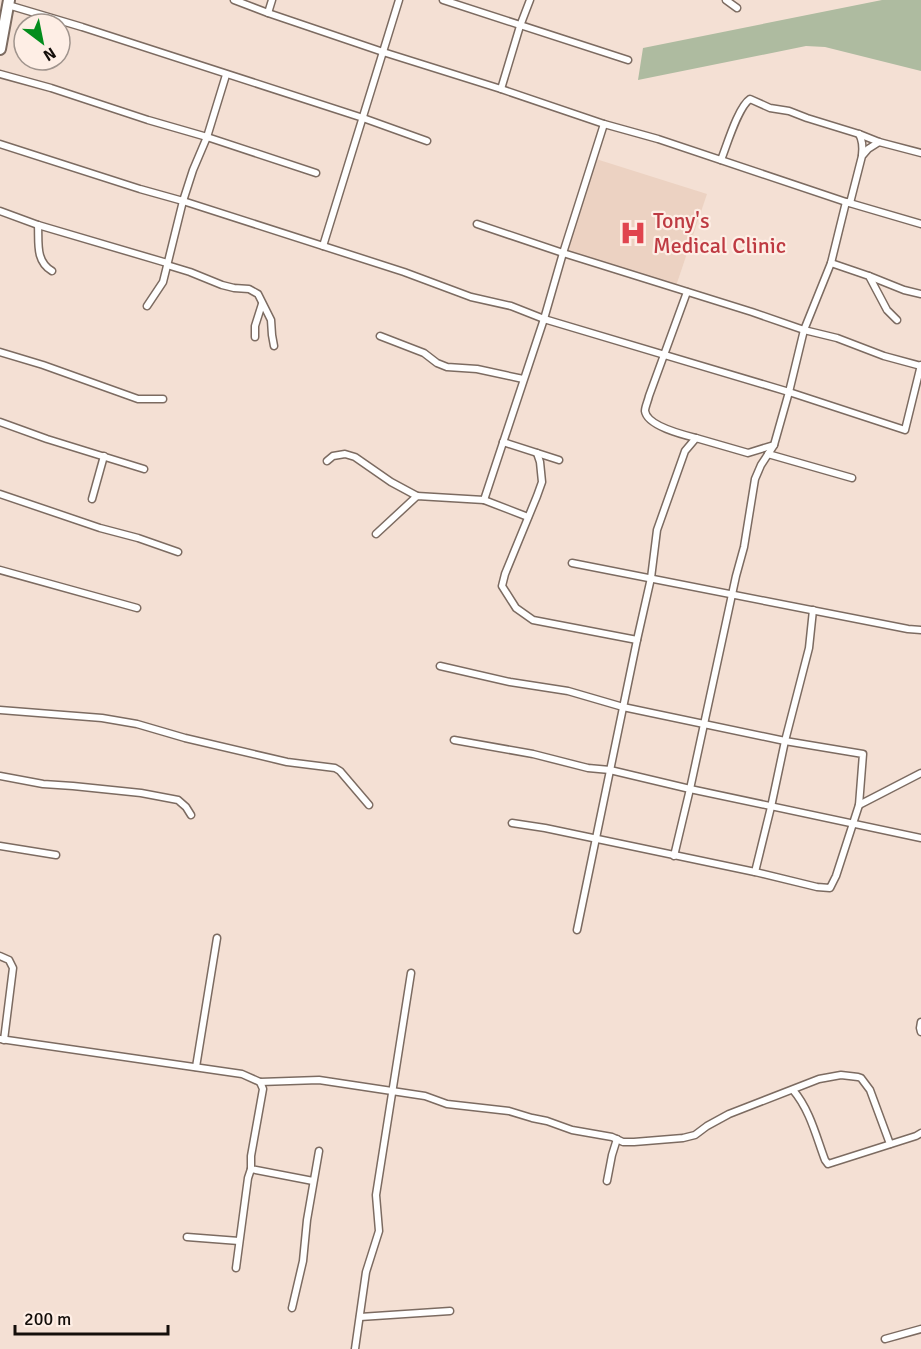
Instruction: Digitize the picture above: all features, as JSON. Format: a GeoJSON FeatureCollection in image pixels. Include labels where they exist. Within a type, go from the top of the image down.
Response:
{"type":"FeatureCollection","features":[{"type":"Feature","properties":{"kind":"highway"},"geometry":{"type":"LineString","coordinates":[[0,49],[8,3]]}},
{"type":"Feature","properties":{"kind":"street"},"geometry":{"type":"LineString","coordinates":[[234,0],[383,52],[921,224]]}},
{"type":"Feature","properties":{"kind":"street"},"geometry":{"type":"LineString","coordinates":[[268,13],[272,0]]}},
{"type":"Feature","properties":{"kind":"street"},"geometry":{"type":"LineString","coordinates":[[323,246],[399,0]]}},
{"type":"Feature","properties":{"kind":"street"},"geometry":{"type":"LineString","coordinates":[[444,0],[628,60]]}},
{"type":"Feature","properties":{"kind":"street"},"geometry":{"type":"LineString","coordinates":[[501,89],[530,0]]}},
{"type":"Feature","properties":{"kind":"street"},"geometry":{"type":"LineString","coordinates":[[726,0],[737,8]]}},
{"type":"Feature","properties":{"kind":"street"},"geometry":{"type":"LineString","coordinates":[[8,3],[363,118],[427,141]]}},
{"type":"Feature","properties":{"kind":"street"},"geometry":{"type":"LineString","coordinates":[[0,75],[51,88],[316,173]]}},
{"type":"Feature","properties":{"kind":"street"},"geometry":{"type":"LineString","coordinates":[[147,306],[163,282],[183,201],[207,137],[226,75]]}},
{"type":"Feature","properties":{"kind":"street"},"geometry":{"type":"LineString","coordinates":[[721,160],[740,111],[750,99],[770,108],[789,111],[879,142],[921,153]]}},
{"type":"Feature","properties":{"kind":"street"},"geometry":{"type":"LineString","coordinates":[[484,500],[544,319],[604,124]]}},
{"type":"Feature","properties":{"kind":"street"},"geometry":{"type":"LineString","coordinates":[[674,856],[744,547],[755,479],[774,445],[804,330],[831,263],[862,156],[863,147],[859,134]]}},
{"type":"Feature","properties":{"kind":"street"},"geometry":{"type":"LineString","coordinates":[[862,156],[879,142]]}},
{"type":"Feature","properties":{"kind":"street"},"geometry":{"type":"LineString","coordinates":[[0,144],[404,272],[471,297],[511,306],[544,319],[789,392],[905,430],[921,366],[563,254],[477,224]]}},
{"type":"Feature","properties":{"kind":"street"},"geometry":{"type":"LineString","coordinates":[[0,211],[38,225],[167,264],[222,285],[249,289],[258,294],[271,320],[274,346]]}},
{"type":"Feature","properties":{"kind":"street"},"geometry":{"type":"LineString","coordinates":[[38,225],[38,253],[44,267],[52,271]]}},
{"type":"Feature","properties":{"kind":"street"},"geometry":{"type":"LineString","coordinates":[[831,263],[921,294]]}},
{"type":"Feature","properties":{"kind":"street"},"geometry":{"type":"LineString","coordinates":[[869,276],[887,310],[897,320]]}},
{"type":"Feature","properties":{"kind":"street"},"geometry":{"type":"LineString","coordinates":[[687,292],[645,411],[662,428],[748,453],[774,445]]}},
{"type":"Feature","properties":{"kind":"street"},"geometry":{"type":"LineString","coordinates":[[255,337],[255,326],[262,304]]}},
{"type":"Feature","properties":{"kind":"street"},"geometry":{"type":"LineString","coordinates":[[380,336],[424,353],[447,367],[477,369],[523,380]]}},
{"type":"Feature","properties":{"kind":"street"},"geometry":{"type":"LineString","coordinates":[[0,352],[138,399],[163,399]]}},
{"type":"Feature","properties":{"kind":"street"},"geometry":{"type":"LineString","coordinates":[[0,422],[144,469]]}},
{"type":"Feature","properties":{"kind":"street"},"geometry":{"type":"LineString","coordinates":[[577,930],[651,578],[657,530],[685,451],[696,438]]}},
{"type":"Feature","properties":{"kind":"street"},"geometry":{"type":"LineString","coordinates":[[503,442],[559,460]]}},
{"type":"Feature","properties":{"kind":"street"},"geometry":{"type":"LineString","coordinates":[[537,453],[542,482],[501,586],[516,608],[533,620],[637,640]]}},
{"type":"Feature","properties":{"kind":"street"},"geometry":{"type":"LineString","coordinates":[[327,461],[333,456],[345,454],[355,457],[391,482],[417,496],[484,500],[528,517]]}},
{"type":"Feature","properties":{"kind":"street"},"geometry":{"type":"LineString","coordinates":[[768,454],[852,478]]}},
{"type":"Feature","properties":{"kind":"street"},"geometry":{"type":"LineString","coordinates":[[92,499],[104,456]]}},
{"type":"Feature","properties":{"kind":"street"},"geometry":{"type":"LineString","coordinates":[[0,494],[178,552]]}},
{"type":"Feature","properties":{"kind":"street"},"geometry":{"type":"LineString","coordinates":[[376,534],[417,496]]}},
{"type":"Feature","properties":{"kind":"street"},"geometry":{"type":"LineString","coordinates":[[572,563],[921,630]]}},
{"type":"Feature","properties":{"kind":"street"},"geometry":{"type":"LineString","coordinates":[[0,570],[137,608]]}},
{"type":"Feature","properties":{"kind":"street"},"geometry":{"type":"LineString","coordinates":[[755,872],[784,741],[809,648],[813,610]]}},
{"type":"Feature","properties":{"kind":"street"},"geometry":{"type":"LineString","coordinates":[[440,666],[510,682],[568,691],[623,707],[784,741],[863,754],[859,805],[830,888],[546,828],[512,823]]}},
{"type":"Feature","properties":{"kind":"street"},"geometry":{"type":"LineString","coordinates":[[0,710],[102,718],[136,724],[287,762],[335,768],[369,805]]}},
{"type":"Feature","properties":{"kind":"street"},"geometry":{"type":"LineString","coordinates":[[454,740],[533,754],[588,768],[610,770],[921,838]]}},
{"type":"Feature","properties":{"kind":"street"},"geometry":{"type":"LineString","coordinates":[[859,805],[921,773]]}},
{"type":"Feature","properties":{"kind":"street"},"geometry":{"type":"LineString","coordinates":[[0,776],[42,784],[141,793],[178,801],[191,814]]}},
{"type":"Feature","properties":{"kind":"street"},"geometry":{"type":"LineString","coordinates":[[0,846],[56,855]]}},
{"type":"Feature","properties":{"kind":"street"},"geometry":{"type":"LineString","coordinates":[[196,1067],[217,938]]}},
{"type":"Feature","properties":{"kind":"street"},"geometry":{"type":"LineString","coordinates":[[0,956],[9,960],[13,968],[2,1039],[242,1074],[260,1082],[318,1080],[393,1090],[425,1096],[447,1104],[509,1111],[547,1120],[572,1130],[612,1137],[623,1142],[683,1138],[694,1135],[729,1114],[819,1079],[841,1074],[861,1078],[870,1090],[890,1144]]}},
{"type":"Feature","properties":{"kind":"street"},"geometry":{"type":"LineString","coordinates":[[355,1349],[366,1272],[379,1231],[376,1195],[411,973]]}},
{"type":"Feature","properties":{"kind":"street"},"geometry":{"type":"LineString","coordinates":[[921,1022],[921,1032]]}},
{"type":"Feature","properties":{"kind":"street"},"geometry":{"type":"LineString","coordinates":[[236,1268],[251,1170],[251,1156],[263,1089],[260,1082]]}},
{"type":"Feature","properties":{"kind":"street"},"geometry":{"type":"LineString","coordinates":[[793,1090],[801,1098],[828,1164],[921,1133]]}},
{"type":"Feature","properties":{"kind":"street"},"geometry":{"type":"LineString","coordinates":[[607,1181],[617,1140]]}},
{"type":"Feature","properties":{"kind":"street"},"geometry":{"type":"LineString","coordinates":[[292,1308],[303,1261],[307,1220],[319,1151]]}},
{"type":"Feature","properties":{"kind":"street"},"geometry":{"type":"LineString","coordinates":[[251,1170],[314,1181]]}},
{"type":"Feature","properties":{"kind":"street"},"geometry":{"type":"LineString","coordinates":[[187,1237],[239,1241]]}},
{"type":"Feature","properties":{"kind":"street"},"geometry":{"type":"LineString","coordinates":[[360,1317],[450,1311]]}},
{"type":"Feature","properties":{"kind":"street"},"geometry":{"type":"LineString","coordinates":[[885,1339],[921,1329]]}},
{"type":"Feature","properties":{"kind":"shaded area","name":"Tony's Medical Clinic"},"geometry":{"type":"Polygon","coordinates":[[[596,159],[707,194],[676,286],[566,251],[596,159]]]}},
{"type":"Feature","properties":{"kind":"green space"},"geometry":{"type":"Polygon","coordinates":[[[882,0],[921,0],[921,71],[825,47],[806,46],[638,80],[643,48],[882,0]]]}},
{"type":"Feature","properties":{"kind":"place","name":"Tony's Medical Clinic"},"geometry":{"type":"Point","coordinates":[633,233]}}]}
